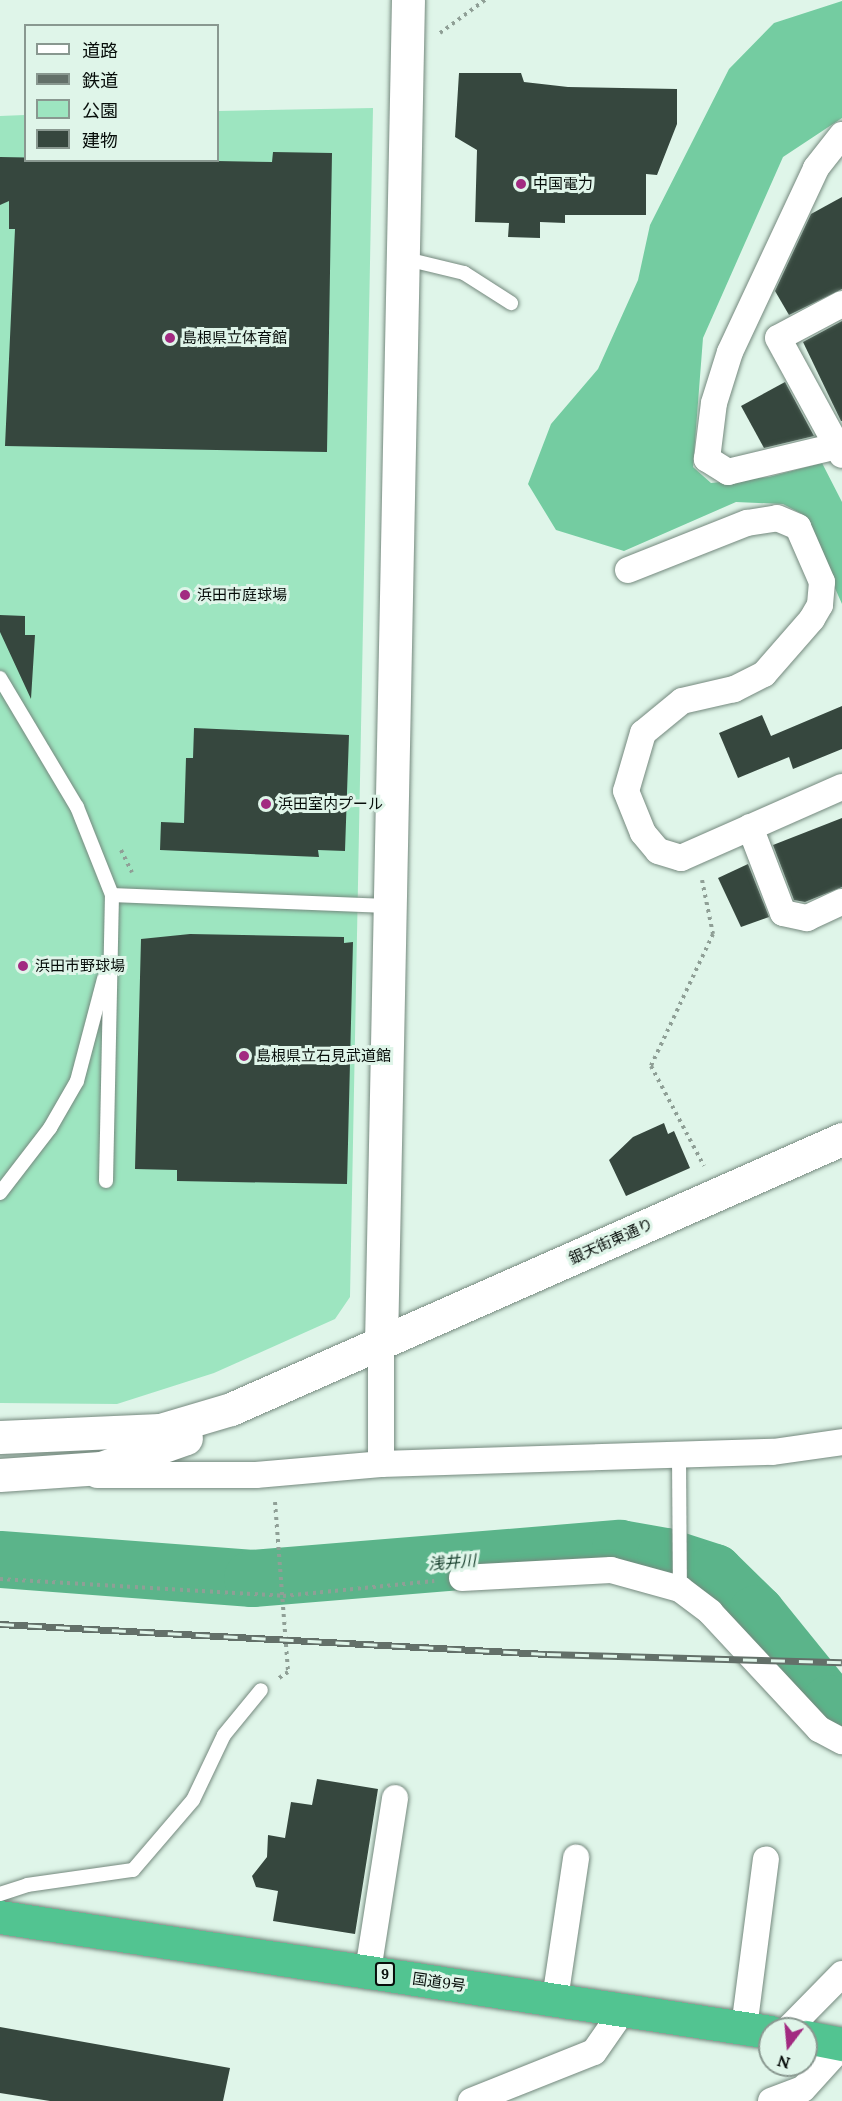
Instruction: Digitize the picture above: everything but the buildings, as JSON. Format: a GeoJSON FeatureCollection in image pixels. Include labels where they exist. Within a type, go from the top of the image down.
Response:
{"type":"FeatureCollection","features":[{"type":"Feature","properties":{"kind":"highway","name":"国道9号"},"geometry":{"type":"LineString","coordinates":[[0,1917],[757,2030]]}},
{"type":"Feature","properties":{"kind":"highway"},"geometry":{"type":"LineString","coordinates":[[818,2040],[842,2045]]}},
{"type":"Feature","properties":{"kind":"street"},"geometry":{"type":"LineString","coordinates":[[381,1464],[387,906],[408,0]]}},
{"type":"Feature","properties":{"kind":"street"},"geometry":{"type":"LineString","coordinates":[[755,299],[840,451],[728,472],[707,459],[714,403],[755,299],[816,168],[842,135]]}},
{"type":"Feature","properties":{"kind":"street"},"geometry":{"type":"LineString","coordinates":[[778,338],[842,304]]}},
{"type":"Feature","properties":{"kind":"street"},"geometry":{"type":"LineString","coordinates":[[628,570],[747,523],[777,518],[798,526],[822,582],[812,619],[764,674],[734,689],[682,701],[643,733],[626,791],[632,812],[658,851],[681,858],[842,787]]}},
{"type":"Feature","properties":{"kind":"street"},"geometry":{"type":"LineString","coordinates":[[750,826],[783,912],[807,918],[842,902]]}},
{"type":"Feature","properties":{"kind":"street","name":"銀天街東通り"},"geometry":{"type":"LineString","coordinates":[[231,1409],[842,1139]]}},
{"type":"Feature","properties":{"kind":"street"},"geometry":{"type":"LineString","coordinates":[[0,1437],[160,1430],[231,1409]]}},
{"type":"Feature","properties":{"kind":"street"},"geometry":{"type":"LineString","coordinates":[[55,1475],[144,1455],[180,1442],[231,1409]]}},
{"type":"Feature","properties":{"kind":"street"},"geometry":{"type":"LineString","coordinates":[[0,1475],[272,1474],[381,1464],[773,1452],[842,1442]]}},
{"type":"Feature","properties":{"kind":"street"},"geometry":{"type":"LineString","coordinates":[[462,1578],[611,1570],[681,1584],[819,1729],[842,1741]]}},
{"type":"Feature","properties":{"kind":"street"},"geometry":{"type":"LineString","coordinates":[[368,1971],[395,1798]]}},
{"type":"Feature","properties":{"kind":"street"},"geometry":{"type":"LineString","coordinates":[[555,1999],[576,1858]]}},
{"type":"Feature","properties":{"kind":"street"},"geometry":{"type":"LineString","coordinates":[[757,2030],[766,1859]]}},
{"type":"Feature","properties":{"kind":"street"},"geometry":{"type":"LineString","coordinates":[[800,2017],[842,1974]]}},
{"type":"Feature","properties":{"kind":"street"},"geometry":{"type":"LineString","coordinates":[[471,2101],[594,2052],[624,2009]]}},
{"type":"Feature","properties":{"kind":"street"},"geometry":{"type":"LineString","coordinates":[[771,2101],[803,2089],[842,2045]]}},
{"type":"Feature","properties":{"kind":"lane"},"geometry":{"type":"LineString","coordinates":[[402,258],[464,273],[511,303]]}},
{"type":"Feature","properties":{"kind":"lane"},"geometry":{"type":"LineString","coordinates":[[0,678],[77,807],[112,895],[106,1182]]}},
{"type":"Feature","properties":{"kind":"lane"},"geometry":{"type":"LineString","coordinates":[[112,895],[387,906]]}},
{"type":"Feature","properties":{"kind":"lane"},"geometry":{"type":"LineString","coordinates":[[0,1192],[50,1128],[77,1081],[94,1031],[111,938]]}},
{"type":"Feature","properties":{"kind":"lane"},"geometry":{"type":"LineString","coordinates":[[679,1456],[681,1584]]}},
{"type":"Feature","properties":{"kind":"lane"},"geometry":{"type":"LineString","coordinates":[[0,1894],[134,1870],[193,1800],[224,1736],[261,1690]]}},
{"type":"Feature","properties":{"kind":"path"},"geometry":{"type":"LineString","coordinates":[[433,39],[485,0]]}},
{"type":"Feature","properties":{"kind":"path"},"geometry":{"type":"LineString","coordinates":[[116,839],[135,880]]}},
{"type":"Feature","properties":{"kind":"path"},"geometry":{"type":"LineString","coordinates":[[696,851],[713,934],[651,1066],[705,1169]]}},
{"type":"Feature","properties":{"kind":"path"},"geometry":{"type":"LineString","coordinates":[[261,1690],[288,1672],[272,1474]]}},
{"type":"Feature","properties":{"kind":"path"},"geometry":{"type":"LineString","coordinates":[[0,1579],[283,1596],[462,1578]]}},
{"type":"Feature","properties":{"kind":"green space"},"geometry":{"type":"Polygon","coordinates":[[[842,1],[842,118],[783,157],[703,338],[693,467],[711,483],[769,477],[822,463],[842,502],[842,604],[802,514],[783,504],[736,502],[624,551],[556,530],[528,484],[551,424],[598,369],[638,280],[650,225],[729,69],[774,23],[842,1]]]}},
{"type":"Feature","properties":{"kind":"green space"},"geometry":{"type":"Polygon","coordinates":[[[373,108],[350,1297],[335,1319],[214,1373],[117,1404],[0,1403],[0,116],[24,115],[24,162],[219,162],[219,111],[373,108]]]}},
{"type":"Feature","properties":{"kind":"waterway","name":"浅井川"},"geometry":{"type":"LineString","coordinates":[[0,1559],[252,1578],[620,1548],[665,1556],[714,1572],[756,1613],[829,1703],[842,1708]]}},
{"type":"Feature","properties":{"kind":"railway"},"geometry":{"type":"LineString","coordinates":[[0,1624],[547,1654],[842,1662]]}},
{"type":"Feature","properties":{"kind":"place","name":"中国電力"},"geometry":{"type":"Point","coordinates":[521,184]}},
{"type":"Feature","properties":{"kind":"place","name":"島根県立体育館"},"geometry":{"type":"Point","coordinates":[170,338]}},
{"type":"Feature","properties":{"kind":"place","name":"浜田市庭球場"},"geometry":{"type":"Point","coordinates":[185,595]}},
{"type":"Feature","properties":{"kind":"place","name":"浜田室内プール"},"geometry":{"type":"Point","coordinates":[266,804]}},
{"type":"Feature","properties":{"kind":"place","name":"浜田市野球場"},"geometry":{"type":"Point","coordinates":[23,966]}},
{"type":"Feature","properties":{"kind":"place","name":"島根県立石見武道館"},"geometry":{"type":"Point","coordinates":[244,1056]}}]}
